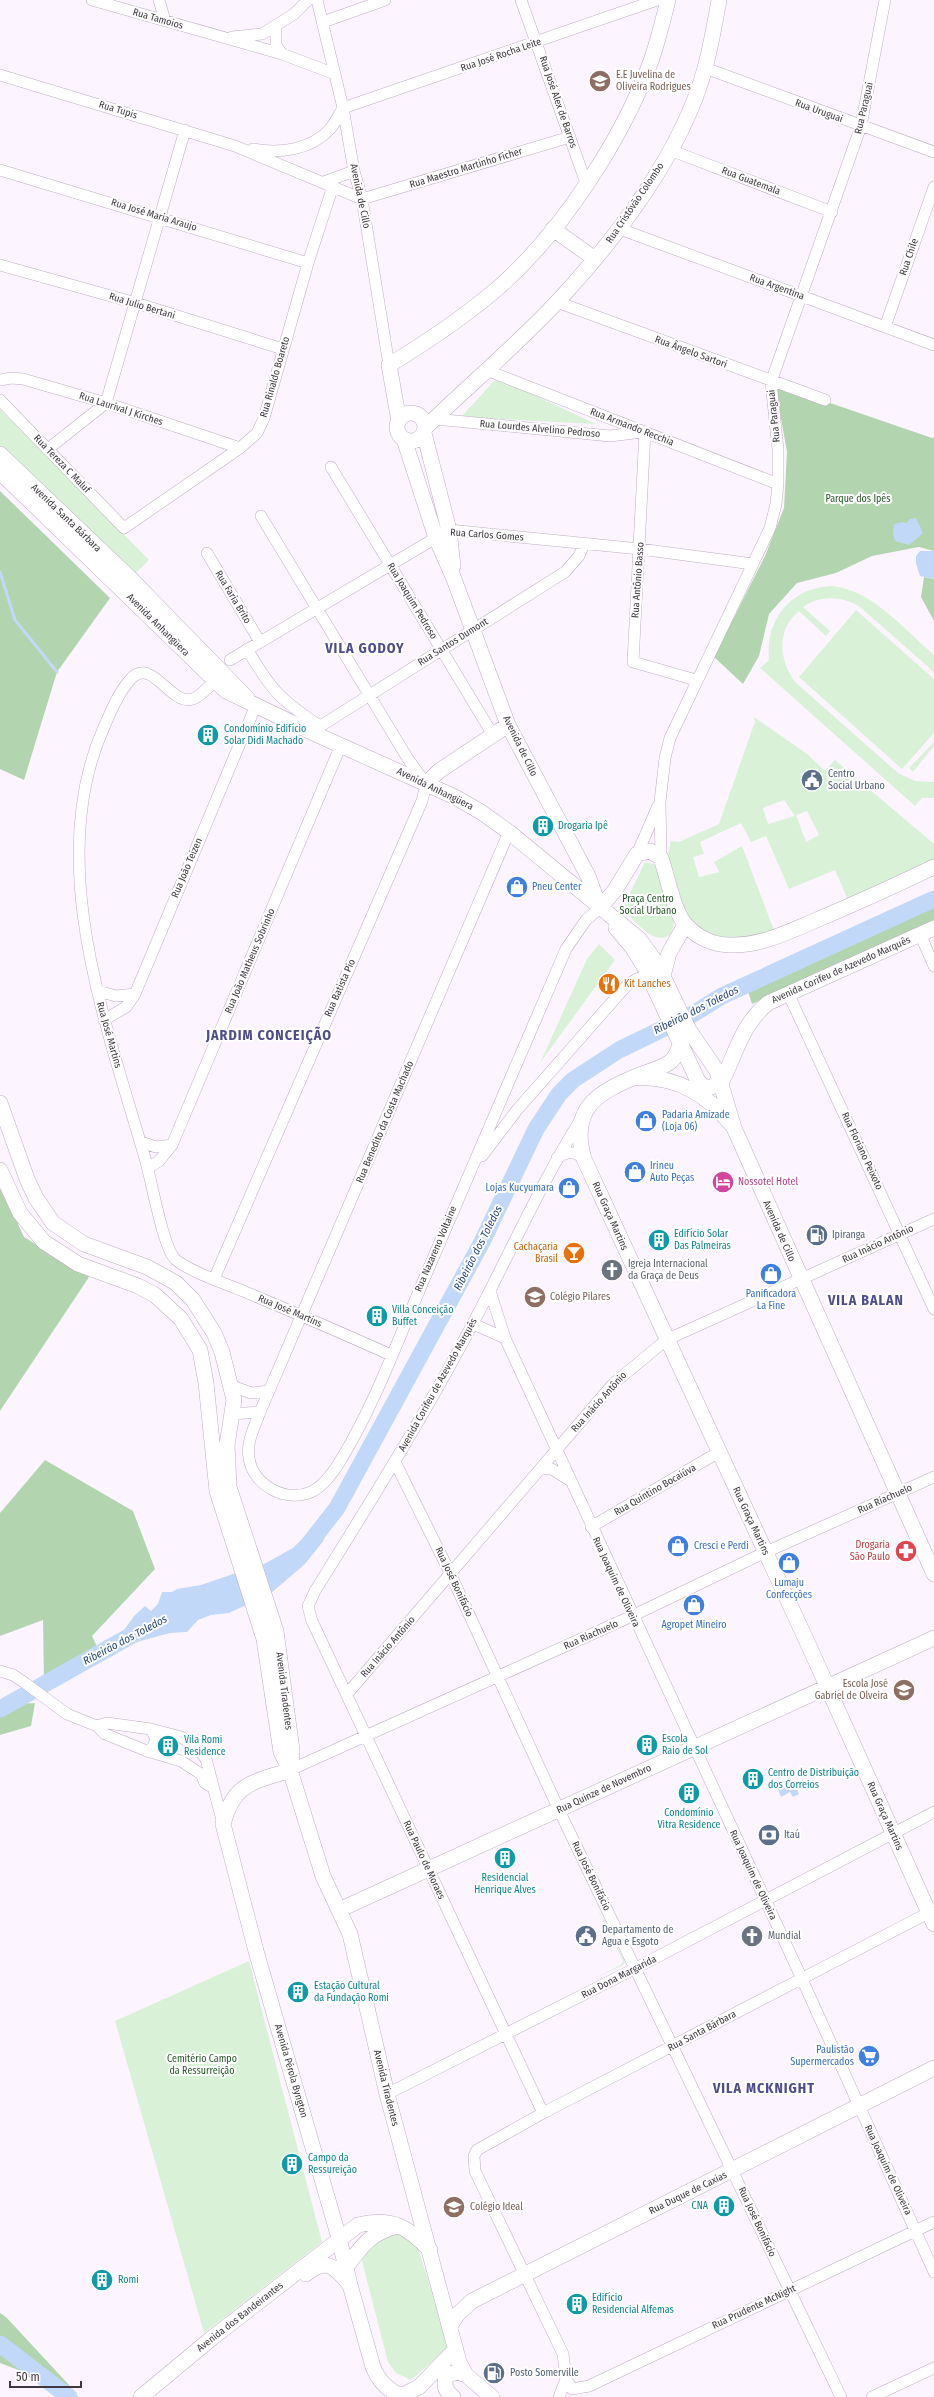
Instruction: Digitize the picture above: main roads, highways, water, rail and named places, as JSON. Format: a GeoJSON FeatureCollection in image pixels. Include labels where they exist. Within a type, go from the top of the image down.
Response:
{"type":"FeatureCollection","features":[{"type":"Feature","properties":{"kind":"main road"},"geometry":{"type":"LineString","coordinates":[[595,259],[553,229],[608,150],[651,61],[668,0]]}},
{"type":"Feature","properties":{"kind":"main road","name":"Rua Cristóvão Colombo"},"geometry":{"type":"LineString","coordinates":[[424,422],[451,401],[486,370],[557,302],[620,228],[670,150],[691,107],[705,68],[719,0]]}},
{"type":"Feature","properties":{"kind":"main road","name":"Avenida de Cillo"},"geometry":{"type":"LineString","coordinates":[[553,229],[499,287],[424,344],[389,365],[399,421],[399,433],[404,439],[436,538],[454,579],[508,725],[588,876],[600,908],[640,939],[656,962],[657,978],[683,1035],[713,1064],[721,1084],[734,1128],[934,1574]]}},
{"type":"Feature","properties":{"kind":"main road"},"geometry":{"type":"LineString","coordinates":[[579,248],[582,274]]}},
{"type":"Feature","properties":{"kind":"main road"},"geometry":{"type":"LineString","coordinates":[[394,395],[424,422]]}},
{"type":"Feature","properties":{"kind":"main road"},"geometry":{"type":"LineString","coordinates":[[399,421],[406,415],[424,422]]}},
{"type":"Feature","properties":{"kind":"main road"},"geometry":{"type":"LineString","coordinates":[[404,439],[413,441],[424,422]]}},
{"type":"Feature","properties":{"kind":"main road","name":"Avenida de Cillo"},"geometry":{"type":"LineString","coordinates":[[424,422],[449,530],[454,579]]}},
{"type":"Feature","properties":{"kind":"main road","name":"Avenida Santa Bárbara"},"geometry":{"type":"LineString","coordinates":[[0,454],[128,587]]}},
{"type":"Feature","properties":{"kind":"main road","name":"Avenida Santa Bárbara"},"geometry":{"type":"LineString","coordinates":[[0,472],[128,587]]}},
{"type":"Feature","properties":{"kind":"main road","name":"Avenida Anhangüera"},"geometry":{"type":"LineString","coordinates":[[128,587],[215,681],[226,690],[253,704],[315,729],[341,745],[426,784],[481,812],[509,832],[600,908]]}},
{"type":"Feature","properties":{"kind":"main road","name":"Avenida Anhangüera"},"geometry":{"type":"LineString","coordinates":[[128,587],[242,691],[253,704]]}},
{"type":"Feature","properties":{"kind":"main road"},"geometry":{"type":"LineString","coordinates":[[426,784],[439,771],[508,725]]}},
{"type":"Feature","properties":{"kind":"main road","name":"Rua Paraguai"},"geometry":{"type":"LineString","coordinates":[[600,908],[615,890],[637,854],[650,851],[661,858],[679,912],[685,925]]}},
{"type":"Feature","properties":{"kind":"main road"},"geometry":{"type":"LineString","coordinates":[[657,978],[685,925],[694,933],[716,944],[742,945],[764,941],[851,906],[934,867]]}},
{"type":"Feature","properties":{"kind":"main road","name":"Avenida Corifeu de Azevedo Marquês"},"geometry":{"type":"LineString","coordinates":[[721,1084],[739,1040],[751,1019],[768,1003],[934,928]]}},
{"type":"Feature","properties":{"kind":"main road"},"geometry":{"type":"LineString","coordinates":[[683,1035],[698,1081],[702,1086],[708,1088],[721,1084]]}},
{"type":"Feature","properties":{"kind":"main road","name":"Avenida Corifeu de Azevedo Marquês"},"geometry":{"type":"LineString","coordinates":[[582,1116],[590,1103],[600,1095],[632,1078],[671,1062],[678,1051],[683,1035]]}},
{"type":"Feature","properties":{"kind":"main road"},"geometry":{"type":"LineString","coordinates":[[632,1078],[663,1079],[687,1088],[718,1107],[734,1128]]}},
{"type":"Feature","properties":{"kind":"main road"},"geometry":{"type":"LineString","coordinates":[[0,1103],[27,1179],[43,1211],[53,1223],[84,1244],[147,1267],[176,1284],[193,1300],[214,1333],[232,1386],[234,1400],[227,1451],[229,1487],[242,1553]]}},
{"type":"Feature","properties":{"kind":"main road","name":"Rua Graça Martins"},"geometry":{"type":"LineString","coordinates":[[582,1116],[580,1143],[584,1160],[666,1340],[766,1552],[893,1834],[932,1916]]}},
{"type":"Feature","properties":{"kind":"main road"},"geometry":{"type":"LineString","coordinates":[[0,1170],[20,1213],[44,1242],[78,1264],[138,1286],[155,1295],[181,1318],[200,1350],[206,1383],[217,1491],[242,1553]]}},
{"type":"Feature","properties":{"kind":"main road"},"geometry":{"type":"LineString","coordinates":[[206,1383],[215,1406],[224,1412],[232,1414]]}},
{"type":"Feature","properties":{"kind":"main road","name":"Avenida Tiradentes"},"geometry":{"type":"LineString","coordinates":[[242,1553],[280,1655],[292,1750],[290,1770],[323,1876],[350,1934],[387,2094],[430,2250],[455,2350],[466,2375],[492,2397]]}},
{"type":"Feature","properties":{"kind":"main road","name":"Rua Quinze de Novembro"},"geometry":{"type":"LineString","coordinates":[[339,1910],[934,1638]]}},
{"type":"Feature","properties":{"kind":"main road","name":"Avenida Pérola Byngton"},"geometry":{"type":"LineString","coordinates":[[290,1770],[239,1791],[228,1806],[223,1824],[256,1951],[347,2266],[350,2285],[378,2378],[387,2388],[403,2396]]}},
{"type":"Feature","properties":{"kind":"main road","name":"Rua Duque de Caxias"},"geometry":{"type":"LineString","coordinates":[[450,2326],[460,2311],[472,2300],[934,2068]]}},
{"type":"Feature","properties":{"kind":"main road","name":"Avenida dos Bandeirantes"},"geometry":{"type":"LineString","coordinates":[[141,2397],[339,2238],[358,2225],[373,2221],[392,2222],[399,2225]]}},
{"type":"Feature","properties":{"kind":"main road"},"geometry":{"type":"LineString","coordinates":[[347,2266],[370,2237],[379,2231],[399,2225],[412,2232],[430,2250]]}},
{"type":"Feature","properties":{"kind":"main road","name":"Avenida dos Bandeirantes"},"geometry":{"type":"LineString","coordinates":[[155,2397],[314,2268],[327,2264],[339,2273],[350,2285]]}},
{"type":"Feature","properties":{"kind":"main road"},"geometry":{"type":"LineString","coordinates":[[403,2396],[419,2387],[455,2350]]}},
{"type":"Feature","properties":{"kind":"main road"},"geometry":{"type":"LineString","coordinates":[[453,2397],[445,2388],[444,2383],[447,2375],[458,2372],[466,2375]]}},
{"type":"Feature","properties":{"kind":"water"},"geometry":{"type":"Polygon","coordinates":[[[916,518],[923,533],[909,545],[895,541],[893,533],[894,524],[902,522],[906,523],[910,519],[916,518]]]}},
{"type":"Feature","properties":{"kind":"water"},"geometry":{"type":"Polygon","coordinates":[[[920,551],[934,551],[934,579],[920,576],[916,564],[916,556],[920,551]]]}},
{"type":"Feature","properties":{"kind":"water"},"geometry":{"type":"Polygon","coordinates":[[[323,1526],[324,1540],[305,1564],[270,1594],[229,1613],[211,1615],[198,1620],[187,1632],[170,1633],[122,1646],[119,1637],[134,1616],[145,1606],[151,1611],[158,1604],[162,1592],[172,1592],[177,1589],[201,1585],[236,1573],[253,1570],[293,1548],[314,1527],[323,1526]]]}},
{"type":"Feature","properties":{"kind":"water"},"geometry":{"type":"Polygon","coordinates":[[[794,1782],[799,1794],[793,1797],[790,1792],[781,1797],[778,1789],[794,1782]]]}},
{"type":"Feature","properties":{"kind":"waterway"},"geometry":{"type":"LineString","coordinates":[[0,572],[15,620],[57,672]]}},
{"type":"Feature","properties":{"kind":"waterway","name":"Ribeirão dos Toledos"},"geometry":{"type":"LineString","coordinates":[[309,1544],[337,1508],[482,1242],[536,1129],[559,1094],[573,1080],[619,1050],[693,1014],[722,996],[934,899]]}},
{"type":"Feature","properties":{"kind":"waterway","name":"Ribeirão dos Toledos"},"geometry":{"type":"LineString","coordinates":[[0,1709],[141,1630]]}},
{"type":"Feature","properties":{"kind":"waterway","name":"Ribeirão dos Toledos"},"geometry":{"type":"LineString","coordinates":[[0,2344],[69,2397]]}},
{"type":"Feature","properties":{"kind":"place","name":"E.E Juvelina de Oliveira Rodrigues"},"geometry":{"type":"Point","coordinates":[600,81]}},
{"type":"Feature","properties":{"kind":"place","name":"Condomínio Edifício Solar Didi Machado"},"geometry":{"type":"Point","coordinates":[208,735]}},
{"type":"Feature","properties":{"kind":"place","name":"Centro Social Urbano"},"geometry":{"type":"Point","coordinates":[812,780]}},
{"type":"Feature","properties":{"kind":"place","name":"Drogaria Ipê"},"geometry":{"type":"Point","coordinates":[543,826]}},
{"type":"Feature","properties":{"kind":"place","name":"Pneu Center"},"geometry":{"type":"Point","coordinates":[517,887]}},
{"type":"Feature","properties":{"kind":"place","name":"Kit Lanches"},"geometry":{"type":"Point","coordinates":[609,984]}},
{"type":"Feature","properties":{"kind":"place","name":"Padaria Amizade (Loja 06)"},"geometry":{"type":"Point","coordinates":[646,1121]}},
{"type":"Feature","properties":{"kind":"place","name":"Irineu Auto Peças"},"geometry":{"type":"Point","coordinates":[635,1172]}},
{"type":"Feature","properties":{"kind":"place","name":"Nossotel Hotel"},"geometry":{"type":"Point","coordinates":[723,1182]}},
{"type":"Feature","properties":{"kind":"place","name":"Lojas Kucyumara"},"geometry":{"type":"Point","coordinates":[569,1188]}},
{"type":"Feature","properties":{"kind":"place","name":"Ipiranga"},"geometry":{"type":"Point","coordinates":[817,1235]}},
{"type":"Feature","properties":{"kind":"place","name":"Edifício Solar Das Palmeiras"},"geometry":{"type":"Point","coordinates":[659,1240]}},
{"type":"Feature","properties":{"kind":"place","name":"Cachaçaria Brasil"},"geometry":{"type":"Point","coordinates":[574,1253]}},
{"type":"Feature","properties":{"kind":"place","name":"Igreja Internacional da Graça de Deus"},"geometry":{"type":"Point","coordinates":[612,1270]}},
{"type":"Feature","properties":{"kind":"place","name":"Panificadora La Fine"},"geometry":{"type":"Point","coordinates":[771,1274]}},
{"type":"Feature","properties":{"kind":"place","name":"Colégio Pilares"},"geometry":{"type":"Point","coordinates":[535,1297]}},
{"type":"Feature","properties":{"kind":"place","name":"Villa Conceição Buffet"},"geometry":{"type":"Point","coordinates":[377,1316]}},
{"type":"Feature","properties":{"kind":"place","name":"Cresci e Perdi"},"geometry":{"type":"Point","coordinates":[678,1546]}},
{"type":"Feature","properties":{"kind":"place","name":"Drogaria São Paulo"},"geometry":{"type":"Point","coordinates":[906,1551]}},
{"type":"Feature","properties":{"kind":"place","name":"Lumaju Confecções"},"geometry":{"type":"Point","coordinates":[789,1563]}},
{"type":"Feature","properties":{"kind":"place","name":"Agropet Mineiro"},"geometry":{"type":"Point","coordinates":[694,1605]}},
{"type":"Feature","properties":{"kind":"place","name":"Escola José Gabriel de Olveira"},"geometry":{"type":"Point","coordinates":[904,1690]}},
{"type":"Feature","properties":{"kind":"place","name":"Escola Raio de Sol"},"geometry":{"type":"Point","coordinates":[647,1745]}},
{"type":"Feature","properties":{"kind":"place","name":"Vila Romi Residence"},"geometry":{"type":"Point","coordinates":[168,1746]}},
{"type":"Feature","properties":{"kind":"place","name":"Centro de Distribuição dos Correios"},"geometry":{"type":"Point","coordinates":[753,1779]}},
{"type":"Feature","properties":{"kind":"place","name":"Condomínio Vitra Residence"},"geometry":{"type":"Point","coordinates":[689,1793]}},
{"type":"Feature","properties":{"kind":"place","name":"Itaú"},"geometry":{"type":"Point","coordinates":[769,1835]}},
{"type":"Feature","properties":{"kind":"place","name":"Residencial Henrique Alves"},"geometry":{"type":"Point","coordinates":[505,1858]}},
{"type":"Feature","properties":{"kind":"place","name":"Departamento de Agua e Esgoto"},"geometry":{"type":"Point","coordinates":[586,1936]}},
{"type":"Feature","properties":{"kind":"place","name":"Mundial"},"geometry":{"type":"Point","coordinates":[752,1936]}},
{"type":"Feature","properties":{"kind":"place","name":"Estação Cultural da Fundação Romi"},"geometry":{"type":"Point","coordinates":[298,1992]}},
{"type":"Feature","properties":{"kind":"place","name":"Paulistão Supermercados"},"geometry":{"type":"Point","coordinates":[869,2056]}},
{"type":"Feature","properties":{"kind":"place","name":"Campo da Ressureição"},"geometry":{"type":"Point","coordinates":[292,2164]}},
{"type":"Feature","properties":{"kind":"place","name":"CNA"},"geometry":{"type":"Point","coordinates":[724,2206]}},
{"type":"Feature","properties":{"kind":"place","name":"Colégio Ideal"},"geometry":{"type":"Point","coordinates":[454,2207]}},
{"type":"Feature","properties":{"kind":"place","name":"Romi"},"geometry":{"type":"Point","coordinates":[102,2280]}},
{"type":"Feature","properties":{"kind":"place","name":"Edifício Residencial Alfemas"},"geometry":{"type":"Point","coordinates":[577,2304]}},
{"type":"Feature","properties":{"kind":"place","name":"Posto Somerville"},"geometry":{"type":"Point","coordinates":[494,2373]}},
{"type":"Feature","properties":{"kind":"district","name":"VILA GODOY"},"geometry":{"type":"Point","coordinates":[365,648]}},
{"type":"Feature","properties":{"kind":"district","name":"JARDIM CONCEIÇÃO"},"geometry":{"type":"Point","coordinates":[269,1035]}},
{"type":"Feature","properties":{"kind":"district","name":"VILA BALAN"},"geometry":{"type":"Point","coordinates":[866,1300]}},
{"type":"Feature","properties":{"kind":"district","name":"VILA MCKNIGHT"},"geometry":{"type":"Point","coordinates":[764,2088]}},
{"type":"Feature","properties":{"kind":"park label","name":"Parque dos Ipês"},"geometry":{"type":"Point","coordinates":[858,499]}},
{"type":"Feature","properties":{"kind":"park label","name":"Praça Centro Social Urbano"},"geometry":{"type":"Point","coordinates":[648,904]}},
{"type":"Feature","properties":{"kind":"park label","name":"Cemitério Campo da Ressurreição"},"geometry":{"type":"Point","coordinates":[202,2064]}}]}
